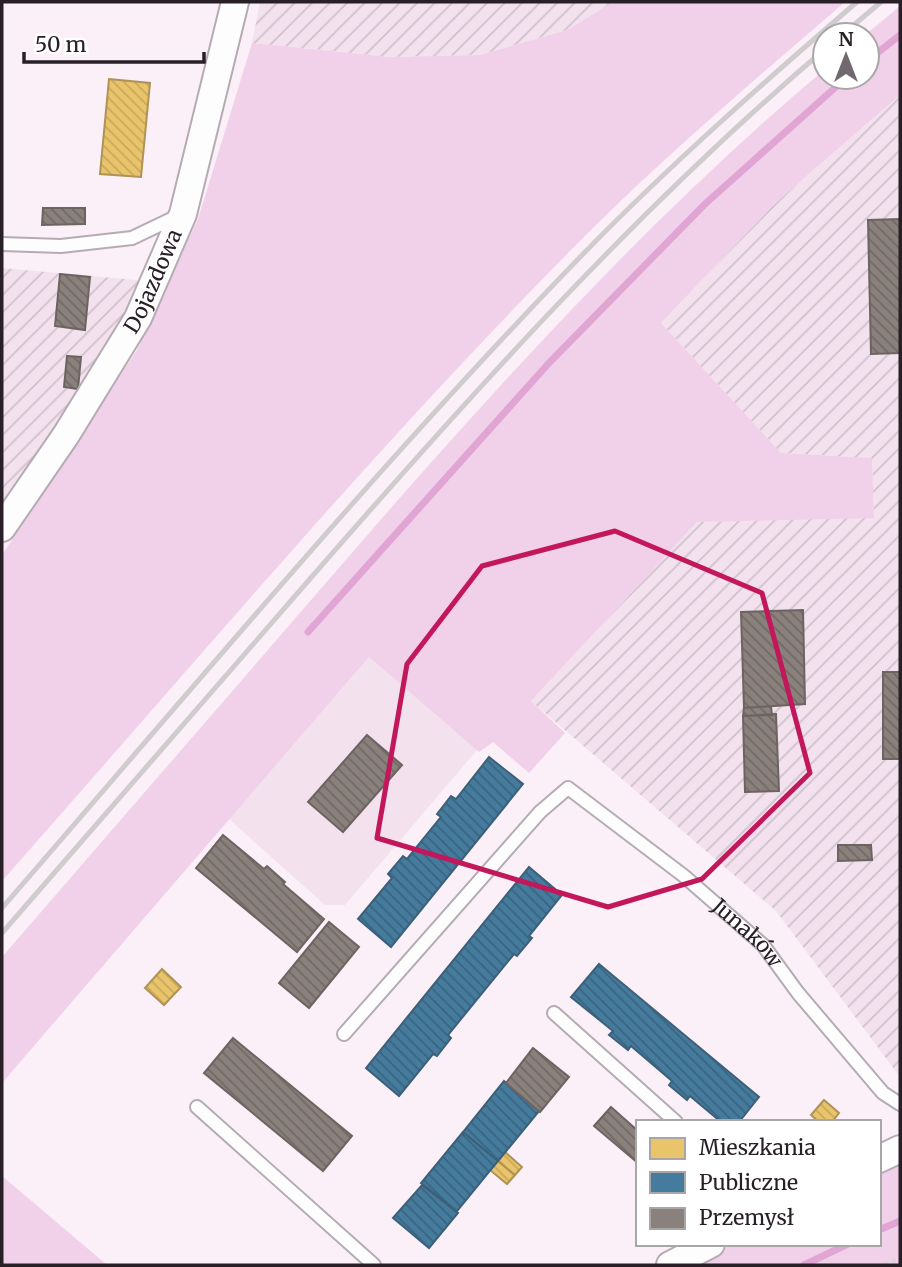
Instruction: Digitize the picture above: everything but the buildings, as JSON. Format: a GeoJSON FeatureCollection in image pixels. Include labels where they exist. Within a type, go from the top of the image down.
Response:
{"type":"FeatureCollection","features":[{"type":"Feature","properties":{"kind":"street","name":"Dojazdowa"},"geometry":{"type":"LineString","coordinates":[[2,527],[66,435],[138,318],[183,214],[235,2]]}},
{"type":"Feature","properties":{"kind":"street"},"geometry":{"type":"LineString","coordinates":[[881,1158],[900,1149]]}},
{"type":"Feature","properties":{"kind":"street"},"geometry":{"type":"LineString","coordinates":[[670,1265],[707,1246]]}},
{"type":"Feature","properties":{"kind":"lane"},"geometry":{"type":"LineString","coordinates":[[2,244],[61,246],[132,238],[183,214]]}},
{"type":"Feature","properties":{"kind":"lane","name":"Junaków"},"geometry":{"type":"LineString","coordinates":[[344,1034],[540,812],[568,788],[684,876],[763,945],[798,993],[883,1093],[900,1104]]}},
{"type":"Feature","properties":{"kind":"lane"},"geometry":{"type":"LineString","coordinates":[[554,1013],[674,1120]]}},
{"type":"Feature","properties":{"kind":"lane"},"geometry":{"type":"LineString","coordinates":[[197,1107],[374,1265]]}},
{"type":"Feature","properties":{"kind":"path"},"geometry":{"type":"LineString","coordinates":[[885,1265],[900,1258]]}},
{"type":"Feature","properties":{"kind":"highlighted area"},"geometry":{"type":"Polygon","coordinates":[[[615,531],[762,593],[810,773],[702,879],[608,907],[377,838],[407,664],[482,566],[615,531]]]}},
{"type":"Feature","properties":{"kind":"shaded area"},"geometry":{"type":"Polygon","coordinates":[[[260,2],[613,2],[567,30],[480,55],[390,57],[252,43],[260,2]]]}},
{"type":"Feature","properties":{"kind":"shaded area"},"geometry":{"type":"Polygon","coordinates":[[[613,2],[845,2],[823,21],[811,21],[811,31],[655,169],[517,306],[293,549],[2,881],[2,555],[137,350],[198,219],[252,43],[390,57],[480,55],[567,30],[613,2]]]}},
{"type":"Feature","properties":{"kind":"shaded area"},"geometry":{"type":"Polygon","coordinates":[[[900,6],[900,95],[774,204],[661,323],[781,453],[872,458],[874,518],[697,522],[531,701],[565,733],[529,773],[493,742],[479,752],[369,657],[2,1083],[2,957],[428,466],[554,327],[686,194],[811,81],[811,91],[881,91],[881,22],[900,6]]]}},
{"type":"Feature","properties":{"kind":"shaded area"},"geometry":{"type":"Polygon","coordinates":[[[900,95],[900,1077],[776,911],[531,701],[697,522],[874,517],[872,458],[781,453],[661,323],[774,204],[900,95]]]}},
{"type":"Feature","properties":{"kind":"shaded area"},"geometry":{"type":"Polygon","coordinates":[[[2,268],[147,281],[2,515],[2,268]]]}},
{"type":"Feature","properties":{"kind":"shaded area"},"geometry":{"type":"Polygon","coordinates":[[[369,657],[477,750],[345,905],[325,905],[229,819],[369,657]]]}},
{"type":"Feature","properties":{"kind":"shaded area"},"geometry":{"type":"Polygon","coordinates":[[[900,1160],[900,1265],[692,1265],[729,1246],[881,1246],[881,1168],[900,1160]]]}},
{"type":"Feature","properties":{"kind":"shaded area"},"geometry":{"type":"Polygon","coordinates":[[[2,1176],[107,1265],[2,1265],[2,1176]]]}},
{"type":"Feature","properties":{"kind":"waterway"},"geometry":{"type":"LineString","coordinates":[[881,50],[900,35]]}},
{"type":"Feature","properties":{"kind":"waterway"},"geometry":{"type":"LineString","coordinates":[[308,632],[548,364],[705,204],[831,91]]}},
{"type":"Feature","properties":{"kind":"waterway"},"geometry":{"type":"LineString","coordinates":[[881,1229],[900,1221]]}},
{"type":"Feature","properties":{"kind":"waterway"},"geometry":{"type":"LineString","coordinates":[[804,1265],[844,1246]]}},
{"type":"Feature","properties":{"kind":"railway"},"geometry":{"type":"LineString","coordinates":[[2,908],[289,576],[509,331],[684,155],[857,2]]}},
{"type":"Feature","properties":{"kind":"railway"},"geometry":{"type":"LineString","coordinates":[[859,21],[881,2]]}},
{"type":"Feature","properties":{"kind":"railway"},"geometry":{"type":"LineString","coordinates":[[2,933],[493,373],[688,173],[811,61]]}}]}
